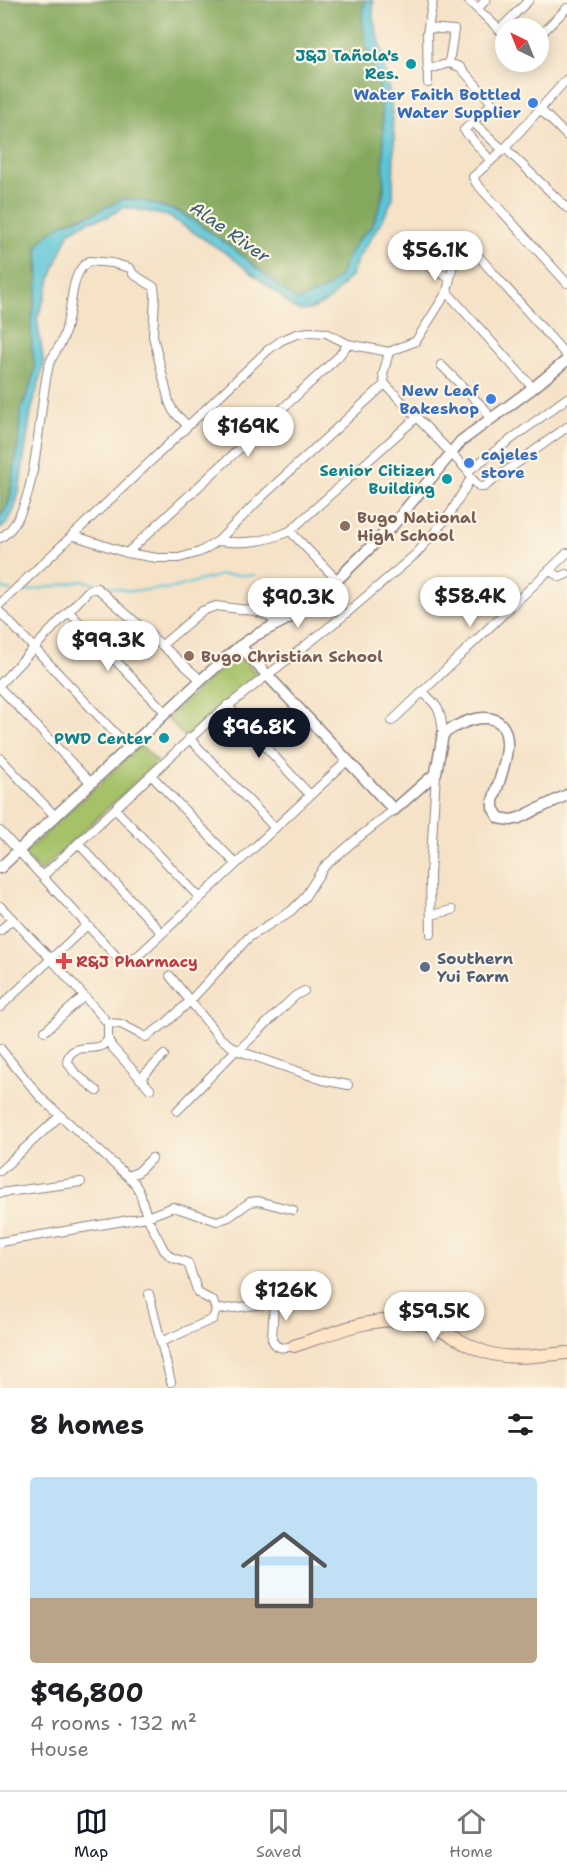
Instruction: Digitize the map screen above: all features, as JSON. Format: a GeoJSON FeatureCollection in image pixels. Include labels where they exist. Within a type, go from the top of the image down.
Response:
{"type":"FeatureCollection","features":[{"type":"Feature","properties":{"kind":"main road"},"geometry":{"type":"LineString","coordinates":[[294,1347],[352,1327],[391,1320],[431,1325],[475,1348],[503,1356],[567,1353]]}},
{"type":"Feature","properties":{"kind":"street"},"geometry":{"type":"LineString","coordinates":[[428,83],[428,28],[433,0]]}},
{"type":"Feature","properties":{"kind":"street"},"geometry":{"type":"LineString","coordinates":[[468,0],[495,26]]}},
{"type":"Feature","properties":{"kind":"street"},"geometry":{"type":"LineString","coordinates":[[477,9],[486,0]]}},
{"type":"Feature","properties":{"kind":"street"},"geometry":{"type":"LineString","coordinates":[[514,18],[529,0]]}},
{"type":"Feature","properties":{"kind":"street"},"geometry":{"type":"LineString","coordinates":[[549,26],[567,8]]}},
{"type":"Feature","properties":{"kind":"street"},"geometry":{"type":"LineString","coordinates":[[428,28],[454,30],[448,63]]}},
{"type":"Feature","properties":{"kind":"street"},"geometry":{"type":"LineString","coordinates":[[427,70],[448,63],[460,67],[492,104],[464,130],[491,161]]}},
{"type":"Feature","properties":{"kind":"street"},"geometry":{"type":"LineString","coordinates":[[567,79],[504,149],[473,177],[567,283]]}},
{"type":"Feature","properties":{"kind":"street"},"geometry":{"type":"LineString","coordinates":[[540,109],[567,136]]}},
{"type":"Feature","properties":{"kind":"street"},"geometry":{"type":"LineString","coordinates":[[473,122],[567,208]]}},
{"type":"Feature","properties":{"kind":"street"},"geometry":{"type":"LineString","coordinates":[[0,604],[268,350],[282,340],[297,334],[322,332],[348,345],[389,352],[416,341],[447,292],[453,265],[460,255],[471,254],[480,258],[567,358],[533,388],[464,438],[393,525],[337,580],[305,607],[240,646],[0,868]]}},
{"type":"Feature","properties":{"kind":"street"},"geometry":{"type":"LineString","coordinates":[[408,259],[422,263],[449,278]]}},
{"type":"Feature","properties":{"kind":"street"},"geometry":{"type":"LineString","coordinates":[[0,538],[12,528],[29,491],[42,400],[50,363],[63,340],[73,300],[76,276],[80,267],[89,261],[103,261],[130,268],[133,274],[154,287],[153,336],[169,402],[173,411],[188,426]]}},
{"type":"Feature","properties":{"kind":"street"},"geometry":{"type":"LineString","coordinates":[[447,292],[533,388]]}},
{"type":"Feature","properties":{"kind":"street"},"geometry":{"type":"LineString","coordinates":[[127,553],[348,345]]}},
{"type":"Feature","properties":{"kind":"street"},"geometry":{"type":"LineString","coordinates":[[389,352],[383,375],[385,384],[480,487],[484,487],[567,427]]}},
{"type":"Feature","properties":{"kind":"street"},"geometry":{"type":"LineString","coordinates":[[441,365],[486,410],[490,420]]}},
{"type":"Feature","properties":{"kind":"street"},"geometry":{"type":"LineString","coordinates":[[72,535],[127,553],[157,558],[179,558],[200,552],[218,541],[266,493],[385,384]]}},
{"type":"Feature","properties":{"kind":"street"},"geometry":{"type":"LineString","coordinates":[[43,876],[227,705],[342,618],[417,553],[450,514],[469,474],[567,398]]}},
{"type":"Feature","properties":{"kind":"street"},"geometry":{"type":"LineString","coordinates":[[218,541],[254,543],[270,540],[290,531],[417,417]]}},
{"type":"Feature","properties":{"kind":"street"},"geometry":{"type":"LineString","coordinates":[[290,531],[337,580]]}},
{"type":"Feature","properties":{"kind":"street"},"geometry":{"type":"LineString","coordinates":[[392,721],[567,553]]}},
{"type":"Feature","properties":{"kind":"street"},"geometry":{"type":"LineString","coordinates":[[550,571],[560,577],[567,574]]}},
{"type":"Feature","properties":{"kind":"street"},"geometry":{"type":"LineString","coordinates":[[91,783],[0,686],[89,590],[97,588],[201,680]]}},
{"type":"Feature","properties":{"kind":"street"},"geometry":{"type":"LineString","coordinates":[[162,645],[202,611],[216,606],[255,611],[279,624]]}},
{"type":"Feature","properties":{"kind":"street"},"geometry":{"type":"LineString","coordinates":[[0,612],[129,748]]}},
{"type":"Feature","properties":{"kind":"street"},"geometry":{"type":"LineString","coordinates":[[69,612],[166,713]]}},
{"type":"Feature","properties":{"kind":"street"},"geometry":{"type":"LineString","coordinates":[[240,646],[394,810]]}},
{"type":"Feature","properties":{"kind":"street"},"geometry":{"type":"LineString","coordinates":[[422,691],[442,714],[443,734],[436,773],[430,875],[431,934]]}},
{"type":"Feature","properties":{"kind":"street"},"geometry":{"type":"LineString","coordinates":[[227,705],[310,795]]}},
{"type":"Feature","properties":{"kind":"street"},"geometry":{"type":"LineString","coordinates":[[443,734],[456,725],[483,717],[497,721],[504,727],[507,735],[506,758],[493,801],[493,808],[499,818],[511,820],[519,818],[567,795]]}},
{"type":"Feature","properties":{"kind":"street"},"geometry":{"type":"LineString","coordinates":[[189,738],[275,828]]}},
{"type":"Feature","properties":{"kind":"street"},"geometry":{"type":"LineString","coordinates":[[0,758],[56,816]]}},
{"type":"Feature","properties":{"kind":"street"},"geometry":{"type":"LineString","coordinates":[[0,831],[86,926],[122,962],[127,962],[135,958],[348,760]]}},
{"type":"Feature","properties":{"kind":"street"},"geometry":{"type":"LineString","coordinates":[[0,906],[108,1023],[121,1024],[146,1037],[189,1002],[249,937],[291,911],[304,898],[324,867],[436,773]]}},
{"type":"Feature","properties":{"kind":"street"},"geometry":{"type":"LineString","coordinates":[[151,775],[236,864]]}},
{"type":"Feature","properties":{"kind":"street"},"geometry":{"type":"LineString","coordinates":[[115,809],[200,898]]}},
{"type":"Feature","properties":{"kind":"street"},"geometry":{"type":"LineString","coordinates":[[78,843],[162,933]]}},
{"type":"Feature","properties":{"kind":"street"},"geometry":{"type":"LineString","coordinates":[[431,915],[452,910]]}},
{"type":"Feature","properties":{"kind":"street"},"geometry":{"type":"LineString","coordinates":[[0,931],[12,919]]}},
{"type":"Feature","properties":{"kind":"street"},"geometry":{"type":"LineString","coordinates":[[0,1006],[86,926]]}},
{"type":"Feature","properties":{"kind":"street"},"geometry":{"type":"LineString","coordinates":[[170,976],[220,1038],[236,1050],[323,1080],[348,1085]]}},
{"type":"Feature","properties":{"kind":"street"},"geometry":{"type":"LineString","coordinates":[[177,1111],[236,1050],[295,996],[304,991]]}},
{"type":"Feature","properties":{"kind":"street"},"geometry":{"type":"LineString","coordinates":[[45,1031],[83,997]]}},
{"type":"Feature","properties":{"kind":"street"},"geometry":{"type":"LineString","coordinates":[[97,1091],[74,1072],[67,1061],[71,1052],[77,1048],[100,1048],[105,1045],[108,1040],[108,1023]]}},
{"type":"Feature","properties":{"kind":"street"},"geometry":{"type":"LineString","coordinates":[[108,1040],[119,1056],[150,1089]]}},
{"type":"Feature","properties":{"kind":"street"},"geometry":{"type":"LineString","coordinates":[[0,1048],[41,1098],[138,1187],[147,1218],[168,1255],[184,1260],[191,1266],[198,1293],[213,1301],[216,1310],[213,1319],[161,1342]]}},
{"type":"Feature","properties":{"kind":"street"},"geometry":{"type":"LineString","coordinates":[[140,1079],[164,1055]]}},
{"type":"Feature","properties":{"kind":"street"},"geometry":{"type":"LineString","coordinates":[[0,1171],[60,1116]]}},
{"type":"Feature","properties":{"kind":"street"},"geometry":{"type":"LineString","coordinates":[[128,1176],[138,1172],[152,1158]]}},
{"type":"Feature","properties":{"kind":"street"},"geometry":{"type":"LineString","coordinates":[[0,1193],[81,1182]]}},
{"type":"Feature","properties":{"kind":"street"},"geometry":{"type":"LineString","coordinates":[[0,1241],[147,1218],[173,1207],[180,1207],[217,1221],[223,1220],[250,1202],[258,1201],[293,1210]]}},
{"type":"Feature","properties":{"kind":"street"},"geometry":{"type":"LineString","coordinates":[[149,1294],[171,1382]]}},
{"type":"Feature","properties":{"kind":"street"},"geometry":{"type":"LineString","coordinates":[[216,1310],[274,1303],[272,1339],[274,1344],[280,1348],[294,1347]]}},
{"type":"Feature","properties":{"kind":"green space"},"geometry":{"type":"Polygon","coordinates":[[[0,0],[365,0],[365,32],[378,81],[382,108],[384,165],[382,198],[375,220],[354,247],[342,273],[326,289],[297,301],[234,249],[180,212],[140,200],[63,224],[37,248],[38,283],[32,347],[35,367],[20,411],[19,439],[10,497],[5,511],[0,516],[0,0]]]}},
{"type":"Feature","properties":{"kind":"green space"},"geometry":{"type":"Polygon","coordinates":[[[237,654],[259,676],[185,737],[167,718],[237,654]]]}},
{"type":"Feature","properties":{"kind":"green space"},"geometry":{"type":"Polygon","coordinates":[[[141,745],[157,762],[40,872],[23,854],[141,745]]]}},
{"type":"Feature","properties":{"kind":"water"},"geometry":{"type":"Polygon","coordinates":[[[365,0],[373,0],[373,19],[391,102],[394,138],[393,198],[382,221],[358,258],[351,276],[328,301],[312,309],[301,311],[292,307],[226,253],[168,216],[124,207],[107,217],[89,221],[70,231],[37,319],[44,364],[31,412],[19,492],[14,510],[7,523],[0,529],[0,516],[10,500],[19,439],[20,411],[32,383],[35,367],[31,323],[38,283],[37,248],[46,236],[63,224],[123,199],[140,200],[179,212],[194,221],[234,249],[297,301],[326,289],[340,276],[358,240],[372,226],[384,191],[383,123],[379,85],[367,48],[362,20],[365,0]]]}},
{"type":"Feature","properties":{"kind":"waterway"},"geometry":{"type":"LineString","coordinates":[[0,549],[0,562]]}},
{"type":"Feature","properties":{"kind":"waterway"},"geometry":{"type":"LineString","coordinates":[[16,593],[83,581],[130,591],[173,588],[221,575],[255,575]]}},
{"type":"Feature","properties":{"kind":"waterway"},"geometry":{"type":"LineString","coordinates":[[0,584],[4,589],[11,591]]}},
{"type":"Feature","properties":{"kind":"place","name":"J&J Tañola's Res."},"geometry":{"type":"Point","coordinates":[411,64]}},
{"type":"Feature","properties":{"kind":"place","name":"Water Faith Bottled Water Supplier"},"geometry":{"type":"Point","coordinates":[533,103]}},
{"type":"Feature","properties":{"kind":"place","name":"New Leaf Bakeshop"},"geometry":{"type":"Point","coordinates":[491,399]}},
{"type":"Feature","properties":{"kind":"place","name":"cajeles store"},"geometry":{"type":"Point","coordinates":[469,463]}},
{"type":"Feature","properties":{"kind":"place","name":"Senior Citizen Building"},"geometry":{"type":"Point","coordinates":[447,479]}},
{"type":"Feature","properties":{"kind":"place","name":"Bugo National High School"},"geometry":{"type":"Point","coordinates":[345,526]}},
{"type":"Feature","properties":{"kind":"place","name":"Bugo Christian School"},"geometry":{"type":"Point","coordinates":[189,656]}},
{"type":"Feature","properties":{"kind":"place","name":"PWD Center"},"geometry":{"type":"Point","coordinates":[164,738]}},
{"type":"Feature","properties":{"kind":"place","name":"R&J Pharmacy"},"geometry":{"type":"Point","coordinates":[64,961]}},
{"type":"Feature","properties":{"kind":"place","name":"Southern Yui Farm"},"geometry":{"type":"Point","coordinates":[425,967]}},
{"type":"Feature","properties":{"kind":"water label","name":"Alae River"},"geometry":{"type":"Point","coordinates":[230,232]}}]}
